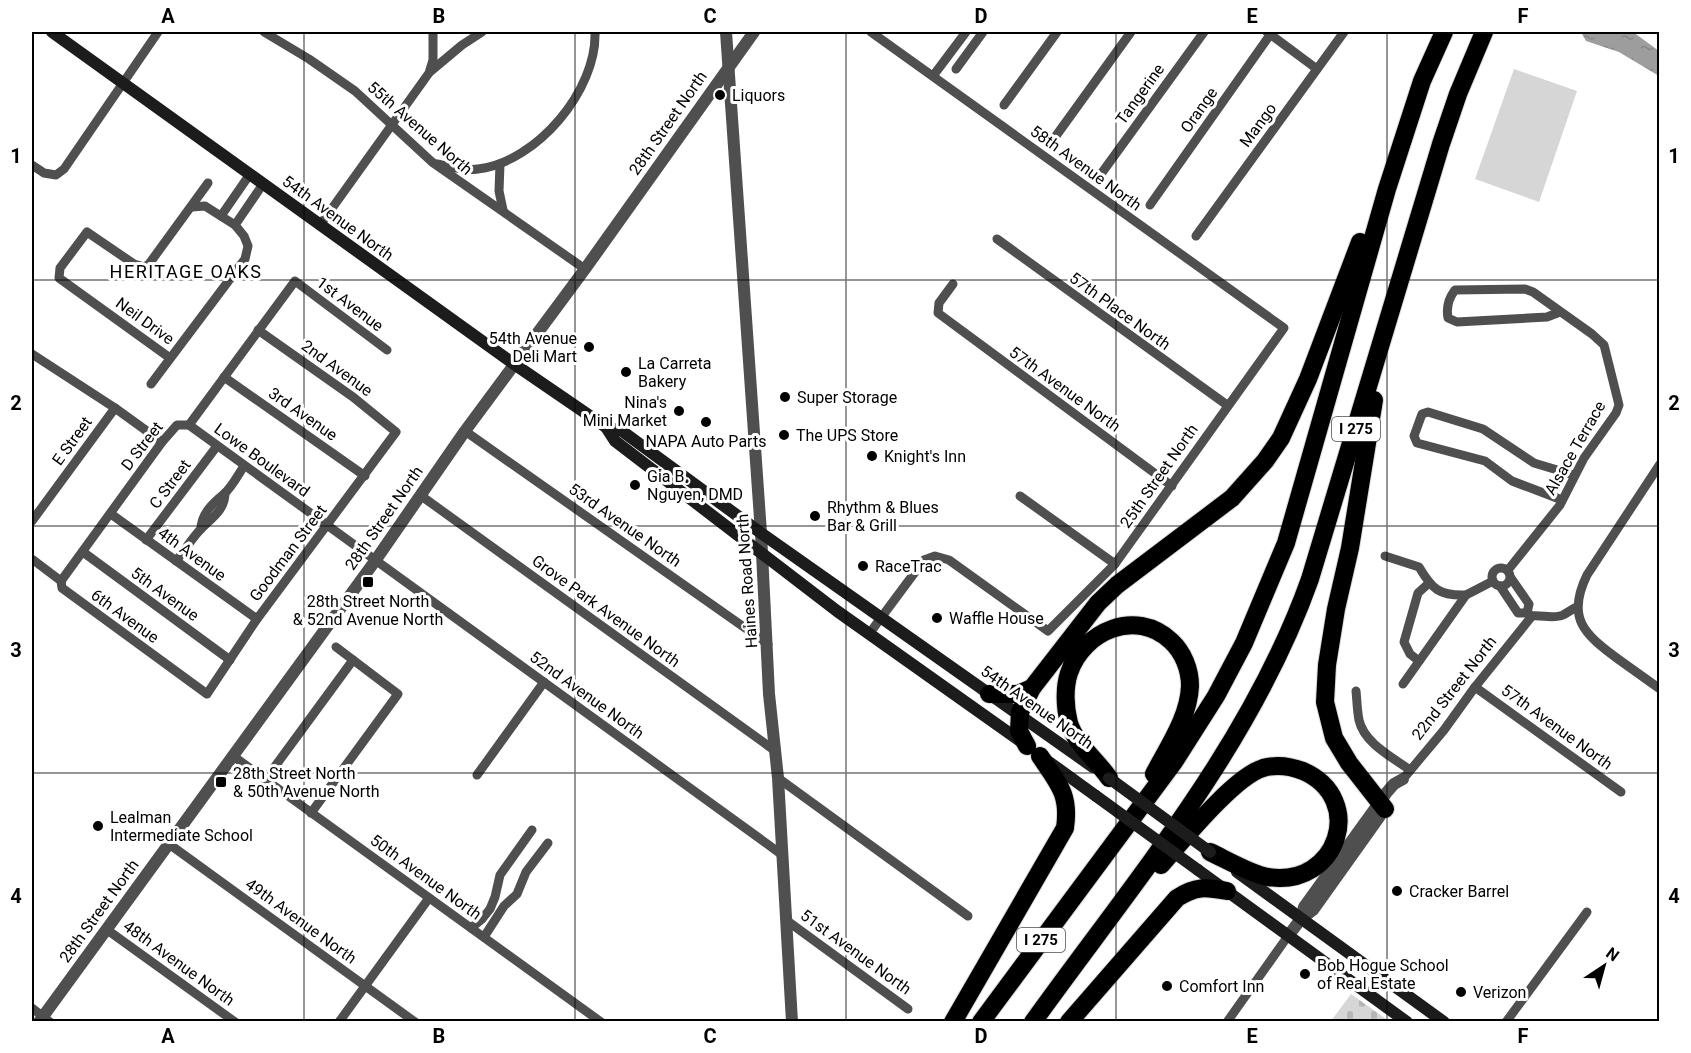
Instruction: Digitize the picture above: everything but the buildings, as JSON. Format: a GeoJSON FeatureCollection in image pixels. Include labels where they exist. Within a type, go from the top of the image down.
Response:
{"type":"FeatureCollection","features":[{"type":"Feature","properties":{"kind":"highway","name":"I 275"},"geometry":{"type":"LineString","coordinates":[[981,1022],[1174,762],[1216,696],[1244,643],[1286,543],[1387,189],[1422,81],[1444,32]]}},
{"type":"Feature","properties":{"kind":"highway","name":"I 275"},"geometry":{"type":"LineString","coordinates":[[1033,1022],[1211,777],[1270,676],[1299,612],[1310,579],[1441,144],[1458,94],[1484,32]]}},
{"type":"Feature","properties":{"kind":"highway"},"geometry":{"type":"LineString","coordinates":[[953,1022],[1065,828],[1067,807],[1065,797],[1019,731],[1020,716],[1032,688],[1098,603],[1117,585],[1232,498],[1265,461],[1293,414],[1334,314],[1370,216],[1387,189]]}},
{"type":"Feature","properties":{"kind":"highway"},"geometry":{"type":"LineString","coordinates":[[1384,801],[1349,763],[1334,738],[1325,702],[1336,609],[1350,548],[1391,310]]}},
{"type":"Feature","properties":{"kind":"highway"},"geometry":{"type":"LineString","coordinates":[[1102,859],[1149,785],[1183,718],[1187,702],[1189,675],[1181,654],[1168,638],[1157,630],[1143,626],[1129,624],[1100,633],[1088,642],[1077,656],[1068,674],[1066,711],[1070,726],[1077,739],[1109,778]]}},
{"type":"Feature","properties":{"kind":"highway"},"geometry":{"type":"LineString","coordinates":[[989,694],[1018,694],[1032,688]]}},
{"type":"Feature","properties":{"kind":"highway"},"geometry":{"type":"LineString","coordinates":[[1078,958],[1230,790],[1251,774],[1262,768],[1293,767],[1311,775],[1324,786],[1335,803],[1339,821],[1337,841],[1317,866],[1302,875],[1289,879],[1266,877],[1210,852]]}},
{"type":"Feature","properties":{"kind":"highway"},"geometry":{"type":"LineString","coordinates":[[1069,1022],[1177,898],[1188,891],[1205,887],[1227,891]]}},
{"type":"Feature","properties":{"kind":"main road","name":"54th Avenue North"},"geometry":{"type":"LineString","coordinates":[[52,32],[514,364],[606,427],[622,431],[761,533],[1109,778],[1444,1022]]}},
{"type":"Feature","properties":{"kind":"main road","name":"54th Avenue North"},"geometry":{"type":"LineString","coordinates":[[606,427],[615,441],[869,634],[1407,1022]]}},
{"type":"Feature","properties":{"kind":"street"},"geometry":{"type":"LineString","coordinates":[[32,165],[44,173],[56,175],[64,169],[158,32]]}},
{"type":"Feature","properties":{"kind":"street","name":"55th Avenue North"},"geometry":{"type":"LineString","coordinates":[[264,32],[309,59],[355,91],[432,162],[585,268]]}},
{"type":"Feature","properties":{"kind":"street"},"geometry":{"type":"LineString","coordinates":[[429,73],[433,60],[434,32]]}},
{"type":"Feature","properties":{"kind":"street"},"geometry":{"type":"LineString","coordinates":[[320,225],[429,73],[462,45],[482,32]]}},
{"type":"Feature","properties":{"kind":"street"},"geometry":{"type":"LineString","coordinates":[[432,162],[478,170],[500,164],[519,155],[537,142],[571,105],[593,56],[595,32]]}},
{"type":"Feature","properties":{"kind":"street","name":"Haines Road North"},"geometry":{"type":"LineString","coordinates":[[726,32],[761,533],[769,694],[778,778],[792,1022]]}},
{"type":"Feature","properties":{"kind":"street","name":"28th Street North"},"geometry":{"type":"LineString","coordinates":[[44,1020],[106,929],[375,561],[465,431],[754,32]]}},
{"type":"Feature","properties":{"kind":"street","name":"58th Avenue North"},"geometry":{"type":"LineString","coordinates":[[871,32],[1284,328]]}},
{"type":"Feature","properties":{"kind":"street"},"geometry":{"type":"LineString","coordinates":[[933,76],[966,32]]}},
{"type":"Feature","properties":{"kind":"street"},"geometry":{"type":"LineString","coordinates":[[956,69],[983,32]]}},
{"type":"Feature","properties":{"kind":"street"},"geometry":{"type":"LineString","coordinates":[[1004,105],[1057,32]]}},
{"type":"Feature","properties":{"kind":"street"},"geometry":{"type":"LineString","coordinates":[[1053,140],[1131,32]]}},
{"type":"Feature","properties":{"kind":"street","name":"Tangerine"},"geometry":{"type":"LineString","coordinates":[[1101,174],[1204,32]]}},
{"type":"Feature","properties":{"kind":"street"},"geometry":{"type":"LineString","coordinates":[[1270,32],[1317,69]]}},
{"type":"Feature","properties":{"kind":"street","name":"Orange"},"geometry":{"type":"LineString","coordinates":[[1150,205],[1270,32]]}},
{"type":"Feature","properties":{"kind":"street","name":"Mango"},"geometry":{"type":"LineString","coordinates":[[1196,236],[1344,32]]}},
{"type":"Feature","properties":{"kind":"street"},"geometry":{"type":"LineString","coordinates":[[500,164],[499,191],[503,210]]}},
{"type":"Feature","properties":{"kind":"street"},"geometry":{"type":"LineString","coordinates":[[221,216],[249,174]]}},
{"type":"Feature","properties":{"kind":"street","name":"Neil Drive"},"geometry":{"type":"LineString","coordinates":[[170,358],[59,278],[60,268],[87,232],[134,264],[144,267],[150,264],[208,183]]}},
{"type":"Feature","properties":{"kind":"street"},"geometry":{"type":"LineString","coordinates":[[192,207],[205,206],[235,225],[263,184]]}},
{"type":"Feature","properties":{"kind":"street","name":"Neil Drive"},"geometry":{"type":"LineString","coordinates":[[151,384],[245,259],[248,246],[244,236],[235,225]]}},
{"type":"Feature","properties":{"kind":"street","name":"57th Place North"},"geometry":{"type":"LineString","coordinates":[[997,239],[1227,405]]}},
{"type":"Feature","properties":{"kind":"street","name":"D Street"},"geometry":{"type":"LineString","coordinates":[[61,581],[162,442],[177,425],[189,425],[295,281]]}},
{"type":"Feature","properties":{"kind":"street","name":"1st Avenue"},"geometry":{"type":"LineString","coordinates":[[295,281],[387,350]]}},
{"type":"Feature","properties":{"kind":"street","name":"57th Avenue North"},"geometry":{"type":"LineString","coordinates":[[952,284],[937,309],[941,316],[1172,486]]}},
{"type":"Feature","properties":{"kind":"street","name":"Alsace Terrace"},"geometry":{"type":"LineString","coordinates":[[1509,574],[1554,513],[1574,474],[1616,413],[1619,405],[1604,345],[1592,334],[1533,292],[1525,289],[1455,290],[1449,298],[1446,310],[1448,318],[1457,322],[1547,317],[1560,312]]}},
{"type":"Feature","properties":{"kind":"street","name":"25th Street North"},"geometry":{"type":"LineString","coordinates":[[881,618],[924,560],[935,556],[949,560],[1048,631],[1115,564],[1284,328]]}},
{"type":"Feature","properties":{"kind":"street","name":"2nd Avenue"},"geometry":{"type":"LineString","coordinates":[[258,330],[353,397],[396,432]]}},
{"type":"Feature","properties":{"kind":"street"},"geometry":{"type":"LineString","coordinates":[[33,359],[115,408],[162,442]]}},
{"type":"Feature","properties":{"kind":"street","name":"3rd Avenue"},"geometry":{"type":"LineString","coordinates":[[224,377],[365,476]]}},
{"type":"Feature","properties":{"kind":"street","name":"E Street"},"geometry":{"type":"LineString","coordinates":[[32,521],[115,408]]}},
{"type":"Feature","properties":{"kind":"street"},"geometry":{"type":"LineString","coordinates":[[1562,500],[1512,481],[1485,461],[1417,443],[1414,436],[1422,414],[1428,412],[1483,429],[1534,463],[1574,474]]}},
{"type":"Feature","properties":{"kind":"street","name":"Lowe Boulevard"},"geometry":{"type":"LineString","coordinates":[[189,425],[375,561]]}},
{"type":"Feature","properties":{"kind":"street","name":"53rd Avenue North"},"geometry":{"type":"LineString","coordinates":[[465,431],[768,644]]}},
{"type":"Feature","properties":{"kind":"street","name":"Goodman Street"},"geometry":{"type":"LineString","coordinates":[[207,694],[256,619],[396,432]]}},
{"type":"Feature","properties":{"kind":"street","name":"C Street"},"geometry":{"type":"LineString","coordinates":[[146,540],[217,446]]}},
{"type":"Feature","properties":{"kind":"street"},"geometry":{"type":"LineString","coordinates":[[1659,464],[1587,575],[1580,590],[1577,607],[1584,630],[1593,640],[1659,689]]}},
{"type":"Feature","properties":{"kind":"street"},"geometry":{"type":"LineString","coordinates":[[176,561],[201,529],[208,525],[222,508],[225,493],[244,466]]}},
{"type":"Feature","properties":{"kind":"street","name":"Grove Park Avenue North"},"geometry":{"type":"LineString","coordinates":[[420,495],[774,750]]}},
{"type":"Feature","properties":{"kind":"street"},"geometry":{"type":"LineString","coordinates":[[1020,496],[1115,564]]}},
{"type":"Feature","properties":{"kind":"street","name":"4th Avenue"},"geometry":{"type":"LineString","coordinates":[[111,514],[256,619]]}},
{"type":"Feature","properties":{"kind":"street","name":"5th Avenue"},"geometry":{"type":"LineString","coordinates":[[83,552],[230,660]]}},
{"type":"Feature","properties":{"kind":"street"},"geometry":{"type":"LineString","coordinates":[[1385,556],[1419,567],[1432,587],[1453,595],[1466,595],[1497,583],[1506,585],[1509,574]]}},
{"type":"Feature","properties":{"kind":"street","name":"6th Avenue"},"geometry":{"type":"LineString","coordinates":[[32,559],[61,581],[62,588],[207,694]]}},
{"type":"Feature","properties":{"kind":"street","name":"52nd Avenue North"},"geometry":{"type":"LineString","coordinates":[[375,561],[781,854]]}},
{"type":"Feature","properties":{"kind":"street"},"geometry":{"type":"LineString","coordinates":[[1529,614],[1529,604],[1509,574],[1502,567],[1496,569],[1492,574],[1518,612],[1529,614],[1546,615],[1563,609],[1567,612],[1577,607]]}},
{"type":"Feature","properties":{"kind":"street"},"geometry":{"type":"LineString","coordinates":[[1419,661],[1410,654],[1404,642],[1418,592],[1429,583]]}},
{"type":"Feature","properties":{"kind":"street"},"geometry":{"type":"LineString","coordinates":[[1403,684],[1466,595]]}},
{"type":"Feature","properties":{"kind":"street","name":"22nd Street North"},"geometry":{"type":"LineString","coordinates":[[1227,1022],[1301,919],[1313,910],[1394,784],[1407,775],[1444,730],[1529,614]]}},
{"type":"Feature","properties":{"kind":"street"},"geometry":{"type":"LineString","coordinates":[[869,634],[881,618]]}},
{"type":"Feature","properties":{"kind":"street"},"geometry":{"type":"LineString","coordinates":[[311,813],[398,694],[336,647]]}},
{"type":"Feature","properties":{"kind":"street"},"geometry":{"type":"LineString","coordinates":[[265,780],[353,660]]}},
{"type":"Feature","properties":{"kind":"street"},"geometry":{"type":"LineString","coordinates":[[477,776],[544,682]]}},
{"type":"Feature","properties":{"kind":"street","name":"57th Avenue North"},"geometry":{"type":"LineString","coordinates":[[1475,687],[1621,792]]}},
{"type":"Feature","properties":{"kind":"street"},"geometry":{"type":"LineString","coordinates":[[1356,690],[1359,721],[1363,731],[1407,775]]}},
{"type":"Feature","properties":{"kind":"street","name":"50th Avenue North"},"geometry":{"type":"LineString","coordinates":[[233,756],[601,1022]]}},
{"type":"Feature","properties":{"kind":"street"},"geometry":{"type":"LineString","coordinates":[[778,778],[968,915]]}},
{"type":"Feature","properties":{"kind":"street"},"geometry":{"type":"LineString","coordinates":[[471,928],[490,909],[500,874],[532,830]]}},
{"type":"Feature","properties":{"kind":"street"},"geometry":{"type":"LineString","coordinates":[[484,938],[504,906],[517,894],[526,872],[548,843]]}},
{"type":"Feature","properties":{"kind":"street","name":"49th Avenue North"},"geometry":{"type":"LineString","coordinates":[[169,844],[415,1022]]}},
{"type":"Feature","properties":{"kind":"street"},"geometry":{"type":"LineString","coordinates":[[339,1022],[429,898]]}},
{"type":"Feature","properties":{"kind":"street"},"geometry":{"type":"LineString","coordinates":[[1506,1022],[1587,912]]}},
{"type":"Feature","properties":{"kind":"street","name":"51st Avenue North"},"geometry":{"type":"LineString","coordinates":[[786,920],[908,1009]]}},
{"type":"Feature","properties":{"kind":"street","name":"48th Avenue North"},"geometry":{"type":"LineString","coordinates":[[106,929],[235,1022]]}},
{"type":"Feature","properties":{"kind":"street"},"geometry":{"type":"LineString","coordinates":[[32,1008],[44,1020]]}},
{"type":"Feature","properties":{"kind":"green space"},"geometry":{"type":"Polygon","coordinates":[[[1514,69],[1577,91],[1539,202],[1475,179],[1514,69]]]}},
{"type":"Feature","properties":{"kind":"green space"},"geometry":{"type":"Polygon","coordinates":[[[1351,994],[1389,1021],[1331,1021],[1351,994]]]}},
{"type":"Feature","properties":{"kind":"water"},"geometry":{"type":"Polygon","coordinates":[[[1585,32],[1633,32],[1659,51],[1659,76],[1619,52],[1586,41],[1582,34],[1585,32]]]}},
{"type":"Feature","properties":{"kind":"place","name":"Liquors"},"geometry":{"type":"Point","coordinates":[720,95]}},
{"type":"Feature","properties":{"kind":"place","name":"54th Avenue Deli Mart"},"geometry":{"type":"Point","coordinates":[589,347]}},
{"type":"Feature","properties":{"kind":"place","name":"La Carreta Bakery"},"geometry":{"type":"Point","coordinates":[626,372]}},
{"type":"Feature","properties":{"kind":"place","name":"Super Storage"},"geometry":{"type":"Point","coordinates":[785,397]}},
{"type":"Feature","properties":{"kind":"place","name":"Nina's Mini Market"},"geometry":{"type":"Point","coordinates":[679,411]}},
{"type":"Feature","properties":{"kind":"place","name":"NAPA Auto Parts"},"geometry":{"type":"Point","coordinates":[706,422]}},
{"type":"Feature","properties":{"kind":"place","name":"The UPS Store"},"geometry":{"type":"Point","coordinates":[784,435]}},
{"type":"Feature","properties":{"kind":"place","name":"Knight's Inn"},"geometry":{"type":"Point","coordinates":[872,456]}},
{"type":"Feature","properties":{"kind":"place","name":"Gia B. Nguyen, DMD"},"geometry":{"type":"Point","coordinates":[635,485]}},
{"type":"Feature","properties":{"kind":"place","name":"Rhythm & Blues Bar & Grill"},"geometry":{"type":"Point","coordinates":[815,516]}},
{"type":"Feature","properties":{"kind":"place","name":"RaceTrac"},"geometry":{"type":"Point","coordinates":[863,566]}},
{"type":"Feature","properties":{"kind":"place","name":"28th Street North & 52nd Avenue North"},"geometry":{"type":"Point","coordinates":[368,582]}},
{"type":"Feature","properties":{"kind":"place","name":"Waffle House"},"geometry":{"type":"Point","coordinates":[937,618]}},
{"type":"Feature","properties":{"kind":"place","name":"28th Street North & 50th Avenue North"},"geometry":{"type":"Point","coordinates":[221,782]}},
{"type":"Feature","properties":{"kind":"place","name":"Lealman Intermediate School"},"geometry":{"type":"Point","coordinates":[98,826]}},
{"type":"Feature","properties":{"kind":"place","name":"Cracker Barrel"},"geometry":{"type":"Point","coordinates":[1397,891]}},
{"type":"Feature","properties":{"kind":"place","name":"Bob Hogue School of Real Estate"},"geometry":{"type":"Point","coordinates":[1305,974]}},
{"type":"Feature","properties":{"kind":"place","name":"Comfort Inn"},"geometry":{"type":"Point","coordinates":[1167,986]}},
{"type":"Feature","properties":{"kind":"place","name":"Verizon"},"geometry":{"type":"Point","coordinates":[1461,992]}},
{"type":"Feature","properties":{"kind":"district","name":"HERITAGE OAKS"},"geometry":{"type":"Point","coordinates":[186,271]}}]}
